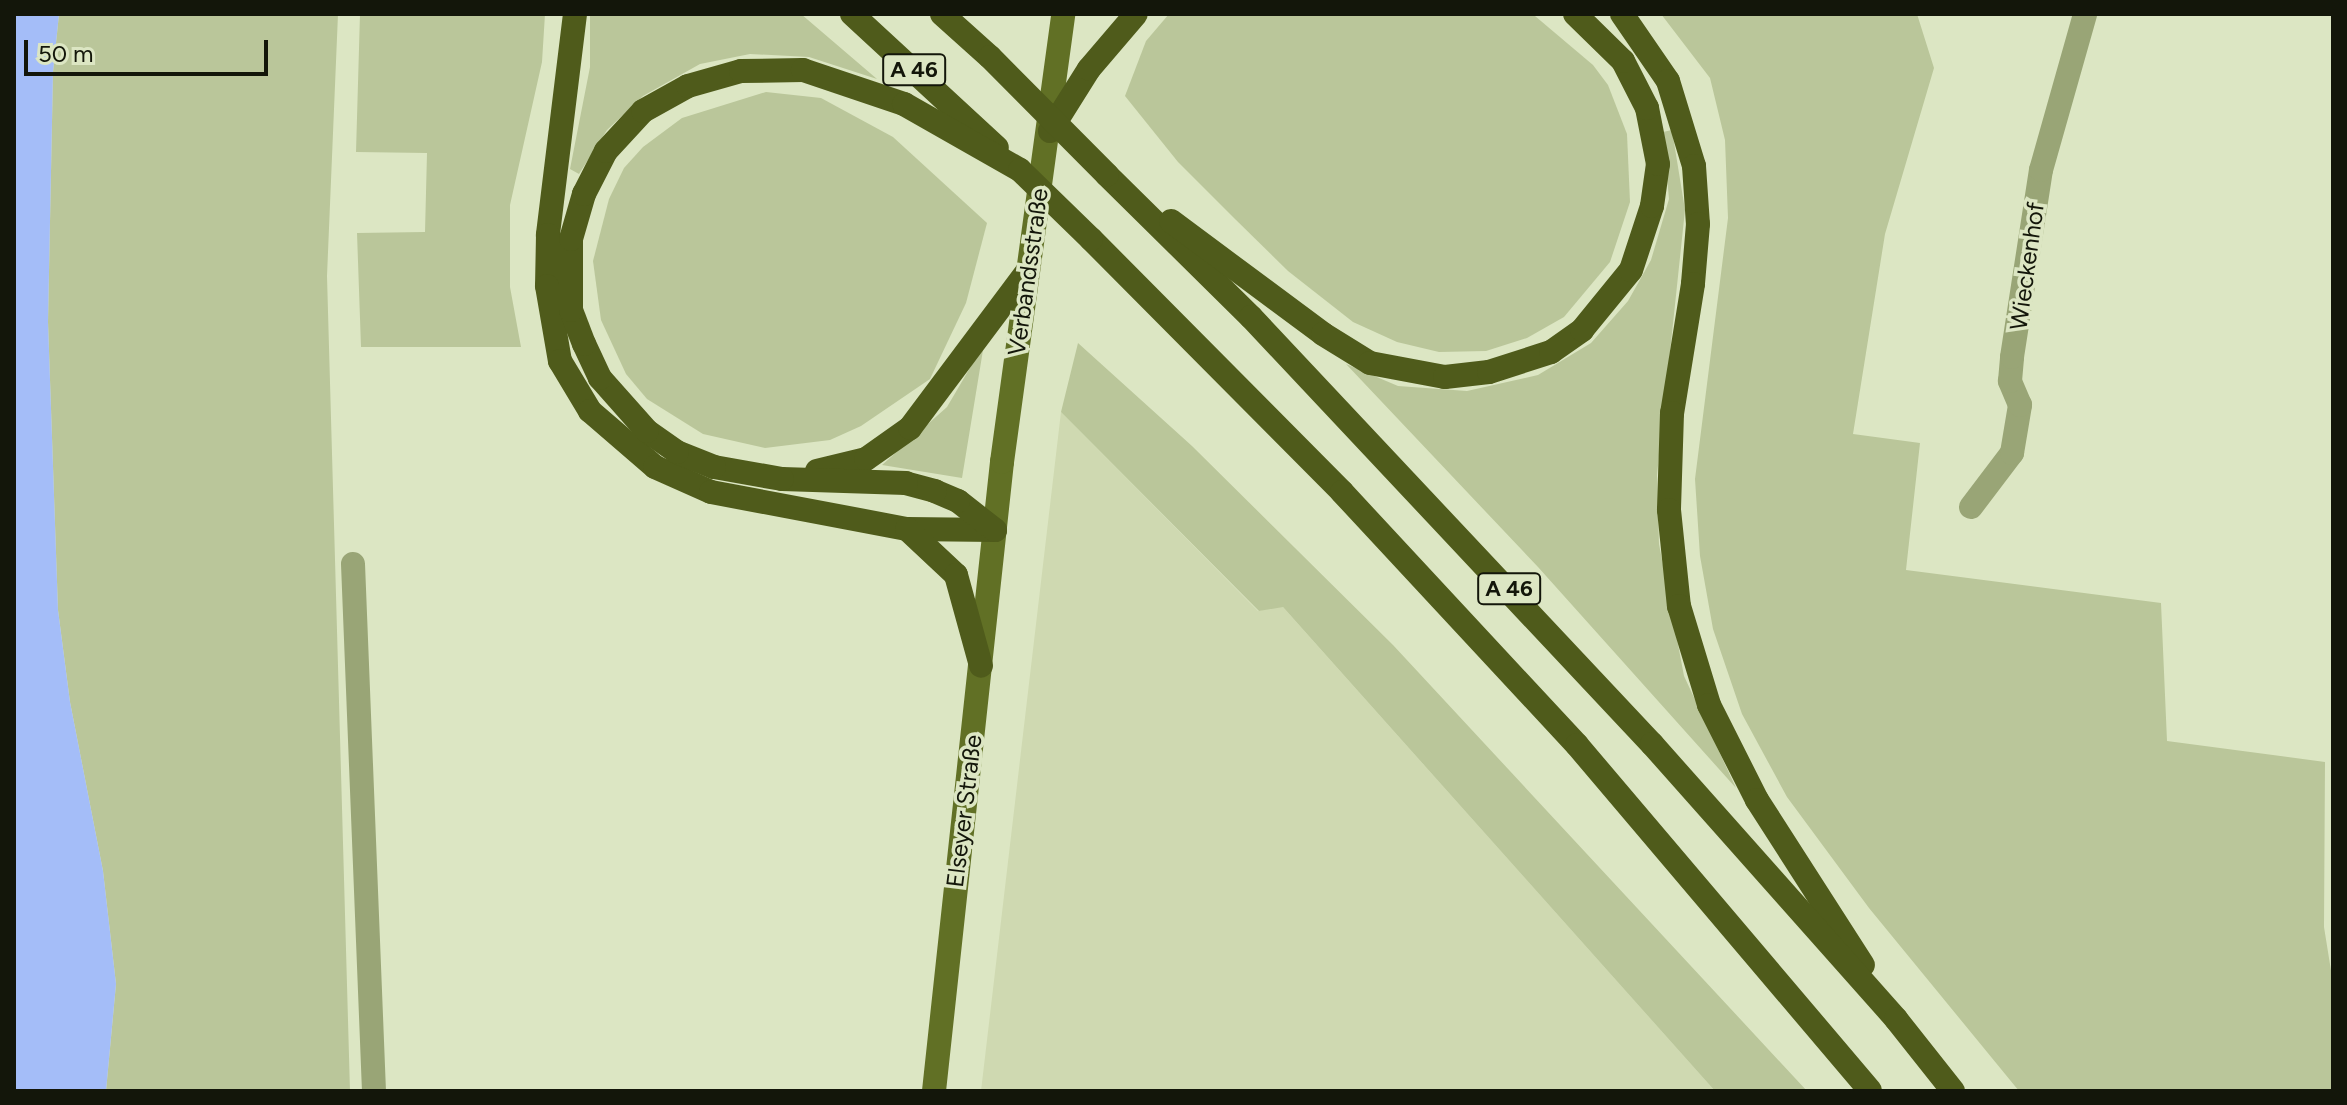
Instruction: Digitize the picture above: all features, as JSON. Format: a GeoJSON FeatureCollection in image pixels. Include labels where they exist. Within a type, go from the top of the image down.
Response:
{"type":"FeatureCollection","features":[{"type":"Feature","properties":{"kind":"highway"},"geometry":{"type":"LineString","coordinates":[[575,14],[548,235],[547,286],[560,361],[590,411],[624,445],[696,486],[768,506],[907,529],[995,530]]}},
{"type":"Feature","properties":{"kind":"highway","name":"A 46"},"geometry":{"type":"LineString","coordinates":[[852,14],[974,135],[1020,170],[1091,239],[1342,492],[1567,733],[1870,1091]]}},
{"type":"Feature","properties":{"kind":"highway","name":"A 46"},"geometry":{"type":"LineString","coordinates":[[942,14],[990,57],[1455,530],[1896,1019],[1953,1091]]}},
{"type":"Feature","properties":{"kind":"highway"},"geometry":{"type":"LineString","coordinates":[[1050,131],[1089,69],[1136,14]]}},
{"type":"Feature","properties":{"kind":"highway"},"geometry":{"type":"LineString","coordinates":[[1107,175],[1323,334],[1370,363],[1445,377],[1489,372],[1551,352],[1582,330],[1631,270],[1652,206],[1658,164],[1647,108],[1623,61],[1575,14]]}},
{"type":"Feature","properties":{"kind":"highway"},"geometry":{"type":"LineString","coordinates":[[1622,14],[1668,81],[1694,166],[1698,224],[1693,284],[1671,427],[1669,510],[1679,606],[1709,705],[1757,800],[1896,1019]]}},
{"type":"Feature","properties":{"kind":"highway"},"geometry":{"type":"LineString","coordinates":[[974,135],[904,104],[803,70],[741,71],[688,86],[643,111],[606,151],[584,194],[571,239],[568,278],[571,310],[600,378],[621,408],[677,452],[714,467],[782,479],[906,483],[958,501],[995,530]]}},
{"type":"Feature","properties":{"kind":"highway"},"geometry":{"type":"LineString","coordinates":[[782,479],[866,459],[910,428],[1026,273]]}},
{"type":"Feature","properties":{"kind":"highway"},"geometry":{"type":"LineString","coordinates":[[907,529],[956,575],[981,666]]}},
{"type":"Feature","properties":{"kind":"main road","name":"Verbandsstraße"},"geometry":{"type":"LineString","coordinates":[[995,530],[1026,273],[1050,131],[1063,14]]}},
{"type":"Feature","properties":{"kind":"main road","name":"Elseyer Straße"},"geometry":{"type":"LineString","coordinates":[[934,1091],[995,530]]}},
{"type":"Feature","properties":{"kind":"street","name":"Wieckenhof"},"geometry":{"type":"LineString","coordinates":[[1971,507],[2012,453],[2020,405],[2010,381],[2012,357],[2041,170],[2085,14]]}},
{"type":"Feature","properties":{"kind":"street"},"geometry":{"type":"LineString","coordinates":[[353,564],[374,1091]]}},
{"type":"Feature","properties":{"kind":"shaded area"},"geometry":{"type":"Polygon","coordinates":[[[59,14],[338,14],[327,276],[350,1091],[106,1091],[116,984],[103,871],[70,702],[58,610],[48,322],[53,72],[59,14]]]}},
{"type":"Feature","properties":{"kind":"shaded area"},"geometry":{"type":"Polygon","coordinates":[[[360,14],[545,14],[542,62],[510,205],[510,287],[521,347],[361,347],[357,233],[425,232],[427,153],[356,152],[360,14]]]}},
{"type":"Feature","properties":{"kind":"shaded area"},"geometry":{"type":"Polygon","coordinates":[[[590,14],[801,14],[877,79],[809,57],[750,54],[700,64],[643,96],[607,130],[579,174],[570,169],[590,67],[590,14]]]}},
{"type":"Feature","properties":{"kind":"shaded area"},"geometry":{"type":"Polygon","coordinates":[[[1169,14],[1535,16],[1593,65],[1608,85],[1627,134],[1630,202],[1610,262],[1564,317],[1527,338],[1486,351],[1439,352],[1397,342],[1353,322],[1288,271],[1234,218],[1178,162],[1125,96],[1146,41],[1169,14]]]}},
{"type":"Feature","properties":{"kind":"shaded area"},"geometry":{"type":"Polygon","coordinates":[[[1661,14],[1917,14],[1934,68],[1885,234],[1853,434],[1920,443],[1906,570],[2161,603],[2167,741],[2325,762],[2324,927],[2333,983],[2333,1091],[2019,1091],[1869,908],[1787,797],[1742,714],[1713,629],[1700,556],[1695,479],[1728,218],[1725,140],[1710,78],[1661,14]]]}},
{"type":"Feature","properties":{"kind":"shaded area"},"geometry":{"type":"Polygon","coordinates":[[[766,92],[821,98],[893,137],[987,223],[966,303],[930,379],[861,426],[830,440],[765,448],[703,434],[647,399],[626,374],[601,320],[593,261],[609,199],[624,168],[643,147],[682,118],[766,92]]]}},
{"type":"Feature","properties":{"kind":"shaded area"},"geometry":{"type":"Polygon","coordinates":[[[1672,130],[1685,210],[1657,475],[1659,544],[1684,676],[1736,788],[1538,567],[1346,364],[1398,386],[1467,391],[1538,375],[1591,343],[1628,301],[1651,260],[1669,199],[1663,132],[1672,130]]]}},
{"type":"Feature","properties":{"kind":"shaded area"},"geometry":{"type":"Polygon","coordinates":[[[1078,343],[1192,446],[1393,645],[1807,1091],[1715,1091],[1283,607],[1259,611],[1061,412],[1078,343]]]}},
{"type":"Feature","properties":{"kind":"shaded area"},"geometry":{"type":"Polygon","coordinates":[[[984,344],[962,478],[882,465],[947,407],[984,344]]]}},
{"type":"Feature","properties":{"kind":"shaded area"},"geometry":{"type":"Polygon","coordinates":[[[1061,412],[1258,611],[1282,606],[1715,1091],[981,1091],[1061,412]]]}},
{"type":"Feature","properties":{"kind":"water"},"geometry":{"type":"Polygon","coordinates":[[[14,14],[59,14],[53,72],[48,322],[58,610],[70,702],[103,871],[116,984],[106,1091],[14,1091],[14,14]]]}}]}
